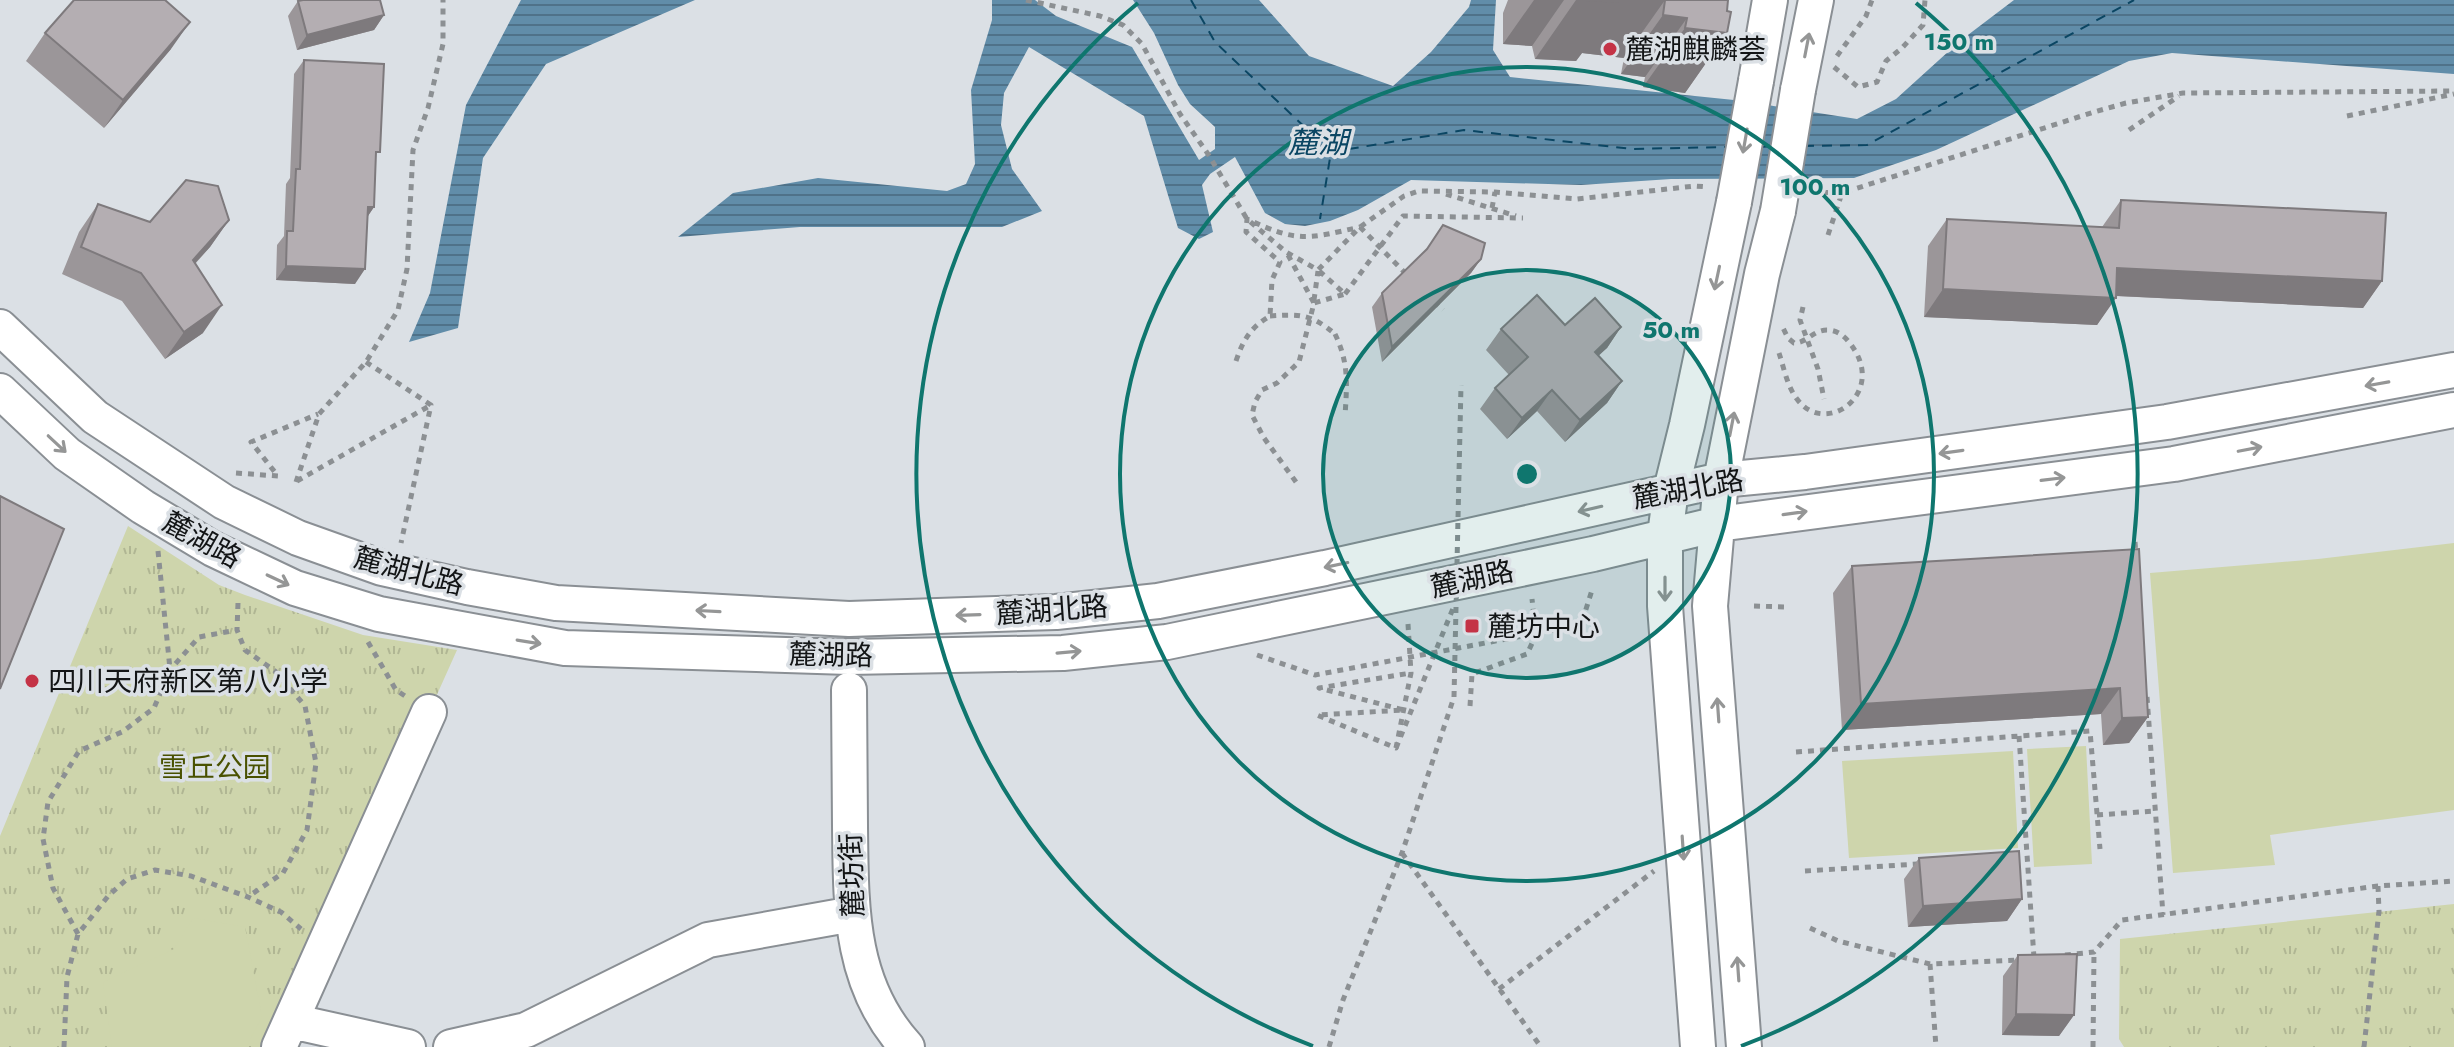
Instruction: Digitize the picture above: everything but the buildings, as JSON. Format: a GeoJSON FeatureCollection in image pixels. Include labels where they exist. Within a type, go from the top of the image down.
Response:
{"type":"FeatureCollection","features":[{"type":"Feature","properties":{"kind":"street"},"geometry":{"type":"LineString","coordinates":[[1698,1047],[1665,606],[1665,535],[1671,490],[1687,425],[1722,194],[1756,81],[1770,0]]}},
{"type":"Feature","properties":{"kind":"street"},"geometry":{"type":"LineString","coordinates":[[1744,1047],[1710,606],[1721,480],[1762,274],[1788,201],[1798,90],[1816,0]]}},
{"type":"Feature","properties":{"kind":"street","name":"麓湖北路"},"geometry":{"type":"LineString","coordinates":[[0,327],[95,417],[224,502],[298,538],[382,568],[556,603],[849,619],[1056,612],[1158,601],[1325,568],[1721,480],[1805,472],[2167,422],[2454,370]]}},
{"type":"Feature","properties":{"kind":"street","name":"麓湖路"},"geometry":{"type":"LineString","coordinates":[[0,391],[67,454],[143,507],[213,549],[295,588],[379,614],[565,648],[816,656],[1063,653],[1167,642],[1593,554],[1718,524],[2174,464],[2454,410]]}},
{"type":"Feature","properties":{"kind":"street"},"geometry":{"type":"LineString","coordinates":[[816,616],[816,656]]}},
{"type":"Feature","properties":{"kind":"street"},"geometry":{"type":"LineString","coordinates":[[887,618],[888,656]]}},
{"type":"Feature","properties":{"kind":"street","name":"麓坊街"},"geometry":{"type":"LineString","coordinates":[[849,690],[853,914],[861,963],[891,1042]]}},
{"type":"Feature","properties":{"kind":"street"},"geometry":{"type":"LineString","coordinates":[[408,1047],[285,1034],[429,712]]}},
{"type":"Feature","properties":{"kind":"street"},"geometry":{"type":"LineString","coordinates":[[451,1047],[526,1030],[708,940],[853,914]]}},
{"type":"Feature","properties":{"kind":"path"},"geometry":{"type":"LineString","coordinates":[[431,405],[296,482],[319,414],[366,362],[398,310],[407,269],[413,150],[428,108],[443,44],[443,0]]}},
{"type":"Feature","properties":{"kind":"path"},"geometry":{"type":"LineString","coordinates":[[1026,0],[1100,16],[1123,25],[1142,44],[1180,114],[1247,219],[1286,252],[1318,270],[1345,294]]}},
{"type":"Feature","properties":{"kind":"path"},"geometry":{"type":"LineString","coordinates":[[1872,0],[1866,16],[1831,65],[1858,87],[1877,82],[1886,61],[1923,25],[1925,0]]}},
{"type":"Feature","properties":{"kind":"path"},"geometry":{"type":"LineString","coordinates":[[1788,201],[1842,193],[2094,112],[2183,93],[2454,92]]}},
{"type":"Feature","properties":{"kind":"path"},"geometry":{"type":"LineString","coordinates":[[2347,116],[2454,92]]}},
{"type":"Feature","properties":{"kind":"path"},"geometry":{"type":"LineString","coordinates":[[2129,130],[2183,93]]}},
{"type":"Feature","properties":{"kind":"path"},"geometry":{"type":"LineString","coordinates":[[1296,482],[1264,438],[1252,415],[1255,402],[1262,390],[1277,383],[1299,362],[1314,303],[1318,270],[1360,227],[1404,196],[1419,191],[1495,192],[1577,199],[1695,186],[1722,194]]}},
{"type":"Feature","properties":{"kind":"path"},"geometry":{"type":"LineString","coordinates":[[1314,303],[1345,294],[1403,216],[1523,218],[1437,191]]}},
{"type":"Feature","properties":{"kind":"path"},"geometry":{"type":"LineString","coordinates":[[1492,208],[1495,192]]}},
{"type":"Feature","properties":{"kind":"path"},"geometry":{"type":"LineString","coordinates":[[1828,235],[1842,193]]}},
{"type":"Feature","properties":{"kind":"path"},"geometry":{"type":"LineString","coordinates":[[1247,219],[1276,233],[1297,238],[1320,237],[1360,227]]}},
{"type":"Feature","properties":{"kind":"path"},"geometry":{"type":"LineString","coordinates":[[1247,219],[1246,232],[1280,262],[1272,280],[1270,316]]}},
{"type":"Feature","properties":{"kind":"path"},"geometry":{"type":"LineString","coordinates":[[1360,227],[1411,279]]}},
{"type":"Feature","properties":{"kind":"path"},"geometry":{"type":"LineString","coordinates":[[1286,252],[1314,303]]}},
{"type":"Feature","properties":{"kind":"path"},"geometry":{"type":"LineString","coordinates":[[1432,300],[1443,310]]}},
{"type":"Feature","properties":{"kind":"path"},"geometry":{"type":"LineString","coordinates":[[1803,307],[1800,320],[1818,369],[1824,399]]}},
{"type":"Feature","properties":{"kind":"path"},"geometry":{"type":"LineString","coordinates":[[1236,361],[1242,342],[1255,325],[1270,316],[1295,314],[1317,319],[1335,334],[1345,354],[1345,416]]}},
{"type":"Feature","properties":{"kind":"path"},"geometry":{"type":"LineString","coordinates":[[1776,344],[1790,386],[1797,400],[1808,410],[1826,414],[1854,402],[1862,386],[1863,369],[1855,349],[1842,334],[1829,330],[1814,332],[1801,343],[1794,343],[1780,323]]}},
{"type":"Feature","properties":{"kind":"path"},"geometry":{"type":"LineString","coordinates":[[366,362],[431,405]]}},
{"type":"Feature","properties":{"kind":"path"},"geometry":{"type":"LineString","coordinates":[[1329,1047],[1343,1000],[1402,853],[1454,697],[1461,385]]}},
{"type":"Feature","properties":{"kind":"path"},"geometry":{"type":"LineString","coordinates":[[400,546],[431,405]]}},
{"type":"Feature","properties":{"kind":"path"},"geometry":{"type":"LineString","coordinates":[[234,472],[278,476],[251,442],[319,414]]}},
{"type":"Feature","properties":{"kind":"path"},"geometry":{"type":"LineString","coordinates":[[2135,542],[2137,564]]}},
{"type":"Feature","properties":{"kind":"path"},"geometry":{"type":"LineString","coordinates":[[158,545],[170,670]]}},
{"type":"Feature","properties":{"kind":"path"},"geometry":{"type":"LineString","coordinates":[[1256,655],[1315,675],[1536,635],[1581,625],[1593,587]]}},
{"type":"Feature","properties":{"kind":"path"},"geometry":{"type":"LineString","coordinates":[[1470,706],[1472,674],[1527,654],[1536,635],[1532,599]]}},
{"type":"Feature","properties":{"kind":"path"},"geometry":{"type":"LineString","coordinates":[[1396,748],[1456,601]]}},
{"type":"Feature","properties":{"kind":"path"},"geometry":{"type":"LineString","coordinates":[[238,603],[237,630],[245,650],[275,671],[305,706],[316,763],[307,830],[283,873],[248,897]]}},
{"type":"Feature","properties":{"kind":"path"},"geometry":{"type":"LineString","coordinates":[[1754,606],[1786,607]]}},
{"type":"Feature","properties":{"kind":"path"},"geometry":{"type":"LineString","coordinates":[[1396,748],[1411,673],[1408,624]]}},
{"type":"Feature","properties":{"kind":"path"},"geometry":{"type":"LineString","coordinates":[[78,934],[53,888],[43,839],[48,802],[79,751],[122,732],[154,708],[170,670],[199,637],[237,630]]}},
{"type":"Feature","properties":{"kind":"path"},"geometry":{"type":"LineString","coordinates":[[363,635],[396,690],[429,712]]}},
{"type":"Feature","properties":{"kind":"path"},"geometry":{"type":"LineString","coordinates":[[1404,710],[1319,688],[1411,673]]}},
{"type":"Feature","properties":{"kind":"path"},"geometry":{"type":"LineString","coordinates":[[2146,685],[2163,915]]}},
{"type":"Feature","properties":{"kind":"path"},"geometry":{"type":"LineString","coordinates":[[1396,748],[1317,715],[1404,710]]}},
{"type":"Feature","properties":{"kind":"path"},"geometry":{"type":"LineString","coordinates":[[1796,752],[2090,731],[2100,849]]}},
{"type":"Feature","properties":{"kind":"path"},"geometry":{"type":"LineString","coordinates":[[1810,928],[1838,941],[1930,964],[2035,959],[2019,736]]}},
{"type":"Feature","properties":{"kind":"path"},"geometry":{"type":"LineString","coordinates":[[2097,815],[2155,811]]}},
{"type":"Feature","properties":{"kind":"path"},"geometry":{"type":"LineString","coordinates":[[1402,853],[1541,1047]]}},
{"type":"Feature","properties":{"kind":"path"},"geometry":{"type":"LineString","coordinates":[[1805,871],[1932,864]]}},
{"type":"Feature","properties":{"kind":"path"},"geometry":{"type":"LineString","coordinates":[[1499,989],[1659,867]]}},
{"type":"Feature","properties":{"kind":"path"},"geometry":{"type":"LineString","coordinates":[[64,1047],[67,977],[78,934],[109,895],[127,879],[155,870],[191,876],[281,912],[324,947]]}},
{"type":"Feature","properties":{"kind":"path"},"geometry":{"type":"LineString","coordinates":[[2093,1047],[2094,952],[2122,920],[2378,886],[2454,881]]}},
{"type":"Feature","properties":{"kind":"path"},"geometry":{"type":"LineString","coordinates":[[2364,1047],[2379,911],[2378,886]]}},
{"type":"Feature","properties":{"kind":"path"},"geometry":{"type":"LineString","coordinates":[[2064,955],[2094,952]]}},
{"type":"Feature","properties":{"kind":"path"},"geometry":{"type":"LineString","coordinates":[[1930,964],[1936,1047]]}},
{"type":"Feature","properties":{"kind":"green space","name":"雪丘公园"},"geometry":{"type":"Polygon","coordinates":[[[128,526],[219,585],[245,595],[363,635],[457,650],[279,1047],[0,1047],[0,836],[128,526]]]}},
{"type":"Feature","properties":{"kind":"green space"},"geometry":{"type":"Polygon","coordinates":[[[2454,543],[2454,810],[2270,835],[2275,865],[2173,873],[2150,573],[2318,559],[2454,543]]]}},
{"type":"Feature","properties":{"kind":"green space"},"geometry":{"type":"Polygon","coordinates":[[[2086,746],[2092,864],[2034,867],[2027,749],[2086,746]]]}},
{"type":"Feature","properties":{"kind":"green space"},"geometry":{"type":"Polygon","coordinates":[[[2013,751],[2018,848],[1849,858],[1842,761],[2013,751]]]}},
{"type":"Feature","properties":{"kind":"green space"},"geometry":{"type":"Polygon","coordinates":[[[2454,904],[2454,1047],[2124,1047],[2119,1039],[2120,939],[2454,904]]]}},
{"type":"Feature","properties":{"kind":"green space"},"geometry":{"type":"Polygon","coordinates":[[[193,918],[245,927],[262,1017],[246,1047],[112,1047],[103,982],[174,949],[193,918]]]}},
{"type":"Feature","properties":{"kind":"water"},"geometry":{"type":"Polygon","coordinates":[[[521,0],[695,0],[546,64],[483,158],[458,328],[409,342],[430,293],[466,105],[521,0]]]}},
{"type":"Feature","properties":{"kind":"water","name":"麓湖"},"geometry":{"type":"Polygon","coordinates":[[[992,0],[1035,0],[1056,16],[1132,47],[1199,160],[1215,149],[1215,127],[1190,104],[1154,33],[1133,0],[1259,0],[1309,56],[1393,86],[1431,52],[1469,7],[1471,0],[1496,0],[1493,50],[1510,77],[1734,100],[1857,119],[1896,99],[1960,41],[2014,0],[2454,0],[2454,74],[2172,53],[2129,61],[1936,150],[1854,178],[1671,179],[1581,185],[1411,180],[1358,210],[1330,221],[1305,226],[1285,224],[1265,213],[1235,157],[1210,174],[1202,185],[1213,232],[1199,239],[1178,228],[1144,116],[1029,47],[1004,93],[1001,125],[1012,169],[1042,211],[1002,227],[800,227],[678,237],[733,193],[818,178],[947,191],[966,184],[975,164],[971,90],[992,20],[992,0]]]}},
{"type":"Feature","properties":{"kind":"ferry route"},"geometry":{"type":"LineString","coordinates":[[1191,0],[1215,42],[1331,152],[1320,219]]}},
{"type":"Feature","properties":{"kind":"ferry route"},"geometry":{"type":"LineString","coordinates":[[1804,146],[1867,145],[2134,0]]}},
{"type":"Feature","properties":{"kind":"ferry route"},"geometry":{"type":"LineString","coordinates":[[1331,152],[1464,130],[1632,149],[1726,147]]}},
{"type":"Feature","properties":{"kind":"ferry route"},"geometry":{"type":"LineString","coordinates":[[1760,147],[1774,146]]}},
{"type":"Feature","properties":{"kind":"place","name":"麓湖麒麟荟"},"geometry":{"type":"Point","coordinates":[1610,49]}},
{"type":"Feature","properties":{"kind":"place","name":"麓坊中心"},"geometry":{"type":"Point","coordinates":[1472,626]}},
{"type":"Feature","properties":{"kind":"place","name":"四川天府新区第八小学"},"geometry":{"type":"Point","coordinates":[32,681]}}]}
